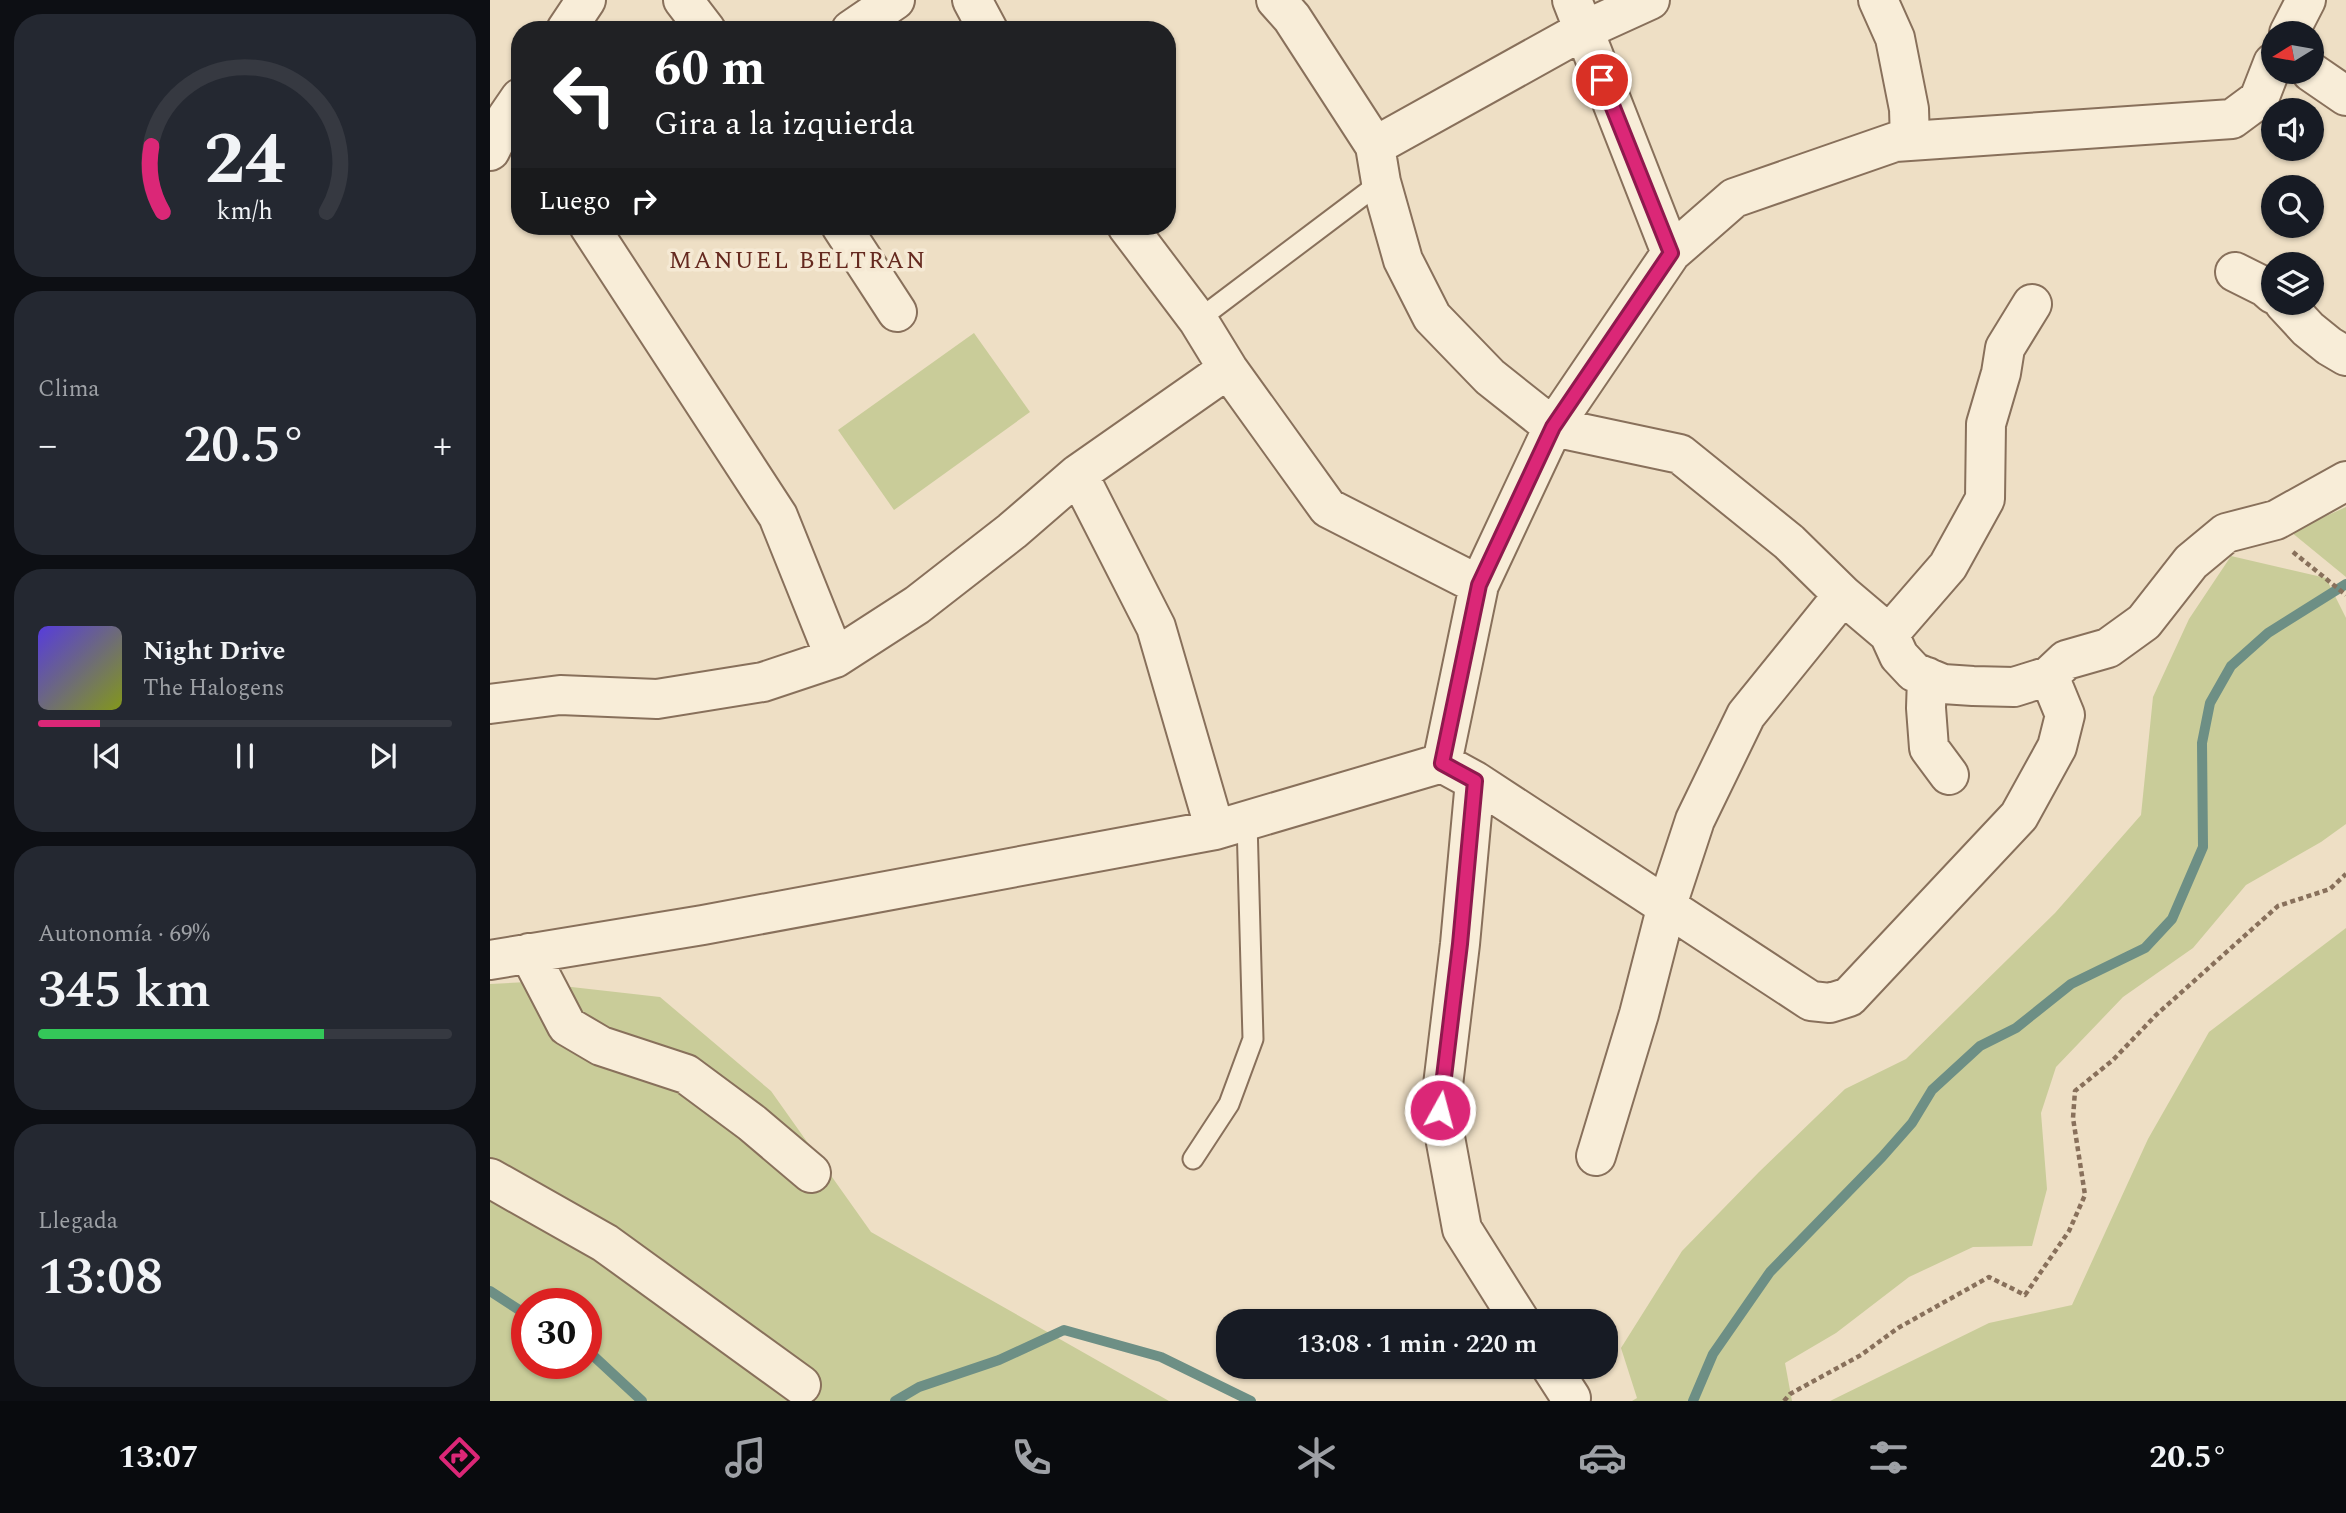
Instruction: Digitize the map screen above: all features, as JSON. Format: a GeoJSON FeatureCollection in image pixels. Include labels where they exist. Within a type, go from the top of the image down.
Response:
{"type":"FeatureCollection","features":[{"type":"Feature","properties":{"kind":"street"},"geometry":{"type":"LineString","coordinates":[[571,21],[586,0]]}},
{"type":"Feature","properties":{"kind":"street"},"geometry":{"type":"LineString","coordinates":[[683,0],[699,21]]}},
{"type":"Feature","properties":{"kind":"street"},"geometry":{"type":"LineString","coordinates":[[864,21],[895,0]]}},
{"type":"Feature","properties":{"kind":"street"},"geometry":{"type":"LineString","coordinates":[[972,0],[983,21]]}},
{"type":"Feature","properties":{"kind":"street"},"geometry":{"type":"LineString","coordinates":[[1276,0],[1292,18],[1378,164],[1403,260],[1432,317],[1490,377],[1553,427],[1680,454],[1789,542],[1843,595],[1889,634],[1899,656],[1914,672],[1943,684],[2014,687],[2049,676],[2066,660],[2108,648],[2144,622],[2191,562],[2226,533],[2276,520],[2346,481]]}},
{"type":"Feature","properties":{"kind":"street"},"geometry":{"type":"LineString","coordinates":[[1378,164],[1577,15],[1650,0]]}},
{"type":"Feature","properties":{"kind":"street"},"geometry":{"type":"LineString","coordinates":[[1878,0],[1895,38],[1909,108],[1910,141]]}},
{"type":"Feature","properties":{"kind":"street"},"geometry":{"type":"LineString","coordinates":[[2295,21],[2306,0]]}},
{"type":"Feature","properties":{"kind":"street"},"geometry":{"type":"LineString","coordinates":[[1577,15],[1671,253]]}},
{"type":"Feature","properties":{"kind":"street"},"geometry":{"type":"LineString","coordinates":[[2324,81],[2346,96]]}},
{"type":"Feature","properties":{"kind":"street"},"geometry":{"type":"LineString","coordinates":[[1442,763],[1479,585],[1553,427],[1671,253],[1734,198],[1895,142],[2232,119],[2259,99],[2265,84]]}},
{"type":"Feature","properties":{"kind":"street"},"geometry":{"type":"LineString","coordinates":[[502,147],[511,122]]}},
{"type":"Feature","properties":{"kind":"street"},"geometry":{"type":"LineString","coordinates":[[595,235],[778,516],[835,657]]}},
{"type":"Feature","properties":{"kind":"street"},"geometry":{"type":"LineString","coordinates":[[847,235],[897,312]]}},
{"type":"Feature","properties":{"kind":"street"},"geometry":{"type":"LineString","coordinates":[[1134,235],[1198,320],[1228,369],[1328,508],[1479,585]]}},
{"type":"Feature","properties":{"kind":"street"},"geometry":{"type":"LineString","coordinates":[[2235,272],[2261,285]]}},
{"type":"Feature","properties":{"kind":"street"},"geometry":{"type":"LineString","coordinates":[[1889,634],[1948,566],[1985,499],[1986,424],[2001,373],[2005,348],[2032,304]]}},
{"type":"Feature","properties":{"kind":"street"},"geometry":{"type":"LineString","coordinates":[[2295,315],[2329,346],[2346,356]]}},
{"type":"Feature","properties":{"kind":"street"},"geometry":{"type":"LineString","coordinates":[[490,704],[560,695],[657,699],[763,682],[835,657],[917,605],[1013,531],[1078,474],[1228,369]]}},
{"type":"Feature","properties":{"kind":"street"},"geometry":{"type":"LineString","coordinates":[[1078,474],[1156,627],[1231,826]]}},
{"type":"Feature","properties":{"kind":"street"},"geometry":{"type":"LineString","coordinates":[[1596,1156],[1639,1014],[1667,905],[1695,820],[1746,715],[1843,595]]}},
{"type":"Feature","properties":{"kind":"street"},"geometry":{"type":"LineString","coordinates":[[490,960],[703,925],[1231,826],[1442,763],[1475,781],[1811,1001],[1830,1003],[1849,998],[2019,816],[2057,747],[2065,715],[2049,676]]}},
{"type":"Feature","properties":{"kind":"street"},"geometry":{"type":"LineString","coordinates":[[1927,677],[1929,748],[1949,775]]}},
{"type":"Feature","properties":{"kind":"street"},"geometry":{"type":"LineString","coordinates":[[1475,781],[1460,944],[1440,1110],[1462,1229],[1512,1309]]}},
{"type":"Feature","properties":{"kind":"street"},"geometry":{"type":"LineString","coordinates":[[529,953],[567,1026],[601,1046],[687,1074],[811,1173]]}},
{"type":"Feature","properties":{"kind":"street"},"geometry":{"type":"LineString","coordinates":[[490,1178],[605,1243],[801,1385]]}},
{"type":"Feature","properties":{"kind":"lane"},"geometry":{"type":"LineString","coordinates":[[1198,320],[1378,164]]}},
{"type":"Feature","properties":{"kind":"lane"},"geometry":{"type":"LineString","coordinates":[[1193,1159],[1228,1104],[1253,1038],[1231,826]]}},
{"type":"Feature","properties":{"kind":"path"},"geometry":{"type":"LineString","coordinates":[[2256,524],[2346,596]]}},
{"type":"Feature","properties":{"kind":"path"},"geometry":{"type":"LineString","coordinates":[[1784,1401],[1790,1394],[1861,1355],[1898,1328],[1990,1277],[2025,1295],[2069,1231],[2085,1195],[2073,1118],[2075,1091],[2113,1060],[2156,1015],[2278,906],[2330,889],[2346,874]]}},
{"type":"Feature","properties":{"kind":"green space"},"geometry":{"type":"Polygon","coordinates":[[[974,333],[1030,412],[894,510],[838,430],[974,333]]]}},
{"type":"Feature","properties":{"kind":"green space"},"geometry":{"type":"Polygon","coordinates":[[[2346,507],[2346,577],[2291,532],[2346,507]]]}},
{"type":"Feature","properties":{"kind":"green space"},"geometry":{"type":"Polygon","coordinates":[[[2231,556],[2326,578],[2346,618],[2346,824],[2321,842],[2246,885],[2193,948],[2123,997],[2056,1067],[2041,1113],[2047,1189],[2032,1246],[1973,1247],[1909,1277],[1836,1333],[1785,1363],[1792,1401],[1632,1401],[1637,1398],[1621,1348],[1682,1251],[1845,1089],[1906,1059],[2055,913],[2141,815],[2153,697],[2189,619],[2231,556]]]}},
{"type":"Feature","properties":{"kind":"green space"},"geometry":{"type":"Polygon","coordinates":[[[2346,928],[2346,1401],[1830,1401],[1989,1323],[2072,1305],[2148,1139],[2209,1032],[2346,928]]]}},
{"type":"Feature","properties":{"kind":"green space"},"geometry":{"type":"Polygon","coordinates":[[[527,982],[660,997],[771,1091],[871,1232],[1169,1401],[490,1401],[490,984],[527,982]]]}},
{"type":"Feature","properties":{"kind":"waterway"},"geometry":{"type":"LineString","coordinates":[[1693,1401],[1713,1354],[1770,1272],[1882,1157],[1912,1123],[1932,1090],[1980,1046],[2016,1028],[2071,984],[2145,948],[2172,919],[2203,847],[2202,743],[2210,703],[2231,666],[2268,633],[2346,584]]}},
{"type":"Feature","properties":{"kind":"waterway"},"geometry":{"type":"LineString","coordinates":[[490,1291],[511,1305]]}},
{"type":"Feature","properties":{"kind":"waterway"},"geometry":{"type":"LineString","coordinates":[[895,1401],[919,1387],[999,1360],[1064,1330],[1161,1357],[1251,1401]]}},
{"type":"Feature","properties":{"kind":"waterway"},"geometry":{"type":"LineString","coordinates":[[602,1364],[642,1401]]}},
{"type":"Feature","properties":{"kind":"district","name":"MANUEL BELTRAN"},"geometry":{"type":"Point","coordinates":[798,260]}},
{"type":"Feature","properties":{"kind":"route"},"geometry":{"type":"LineString","coordinates":[[1440,1110],[1460,944],[1475,781],[1442,763],[1479,585],[1553,427],[1671,253],[1602,80]]}}]}
